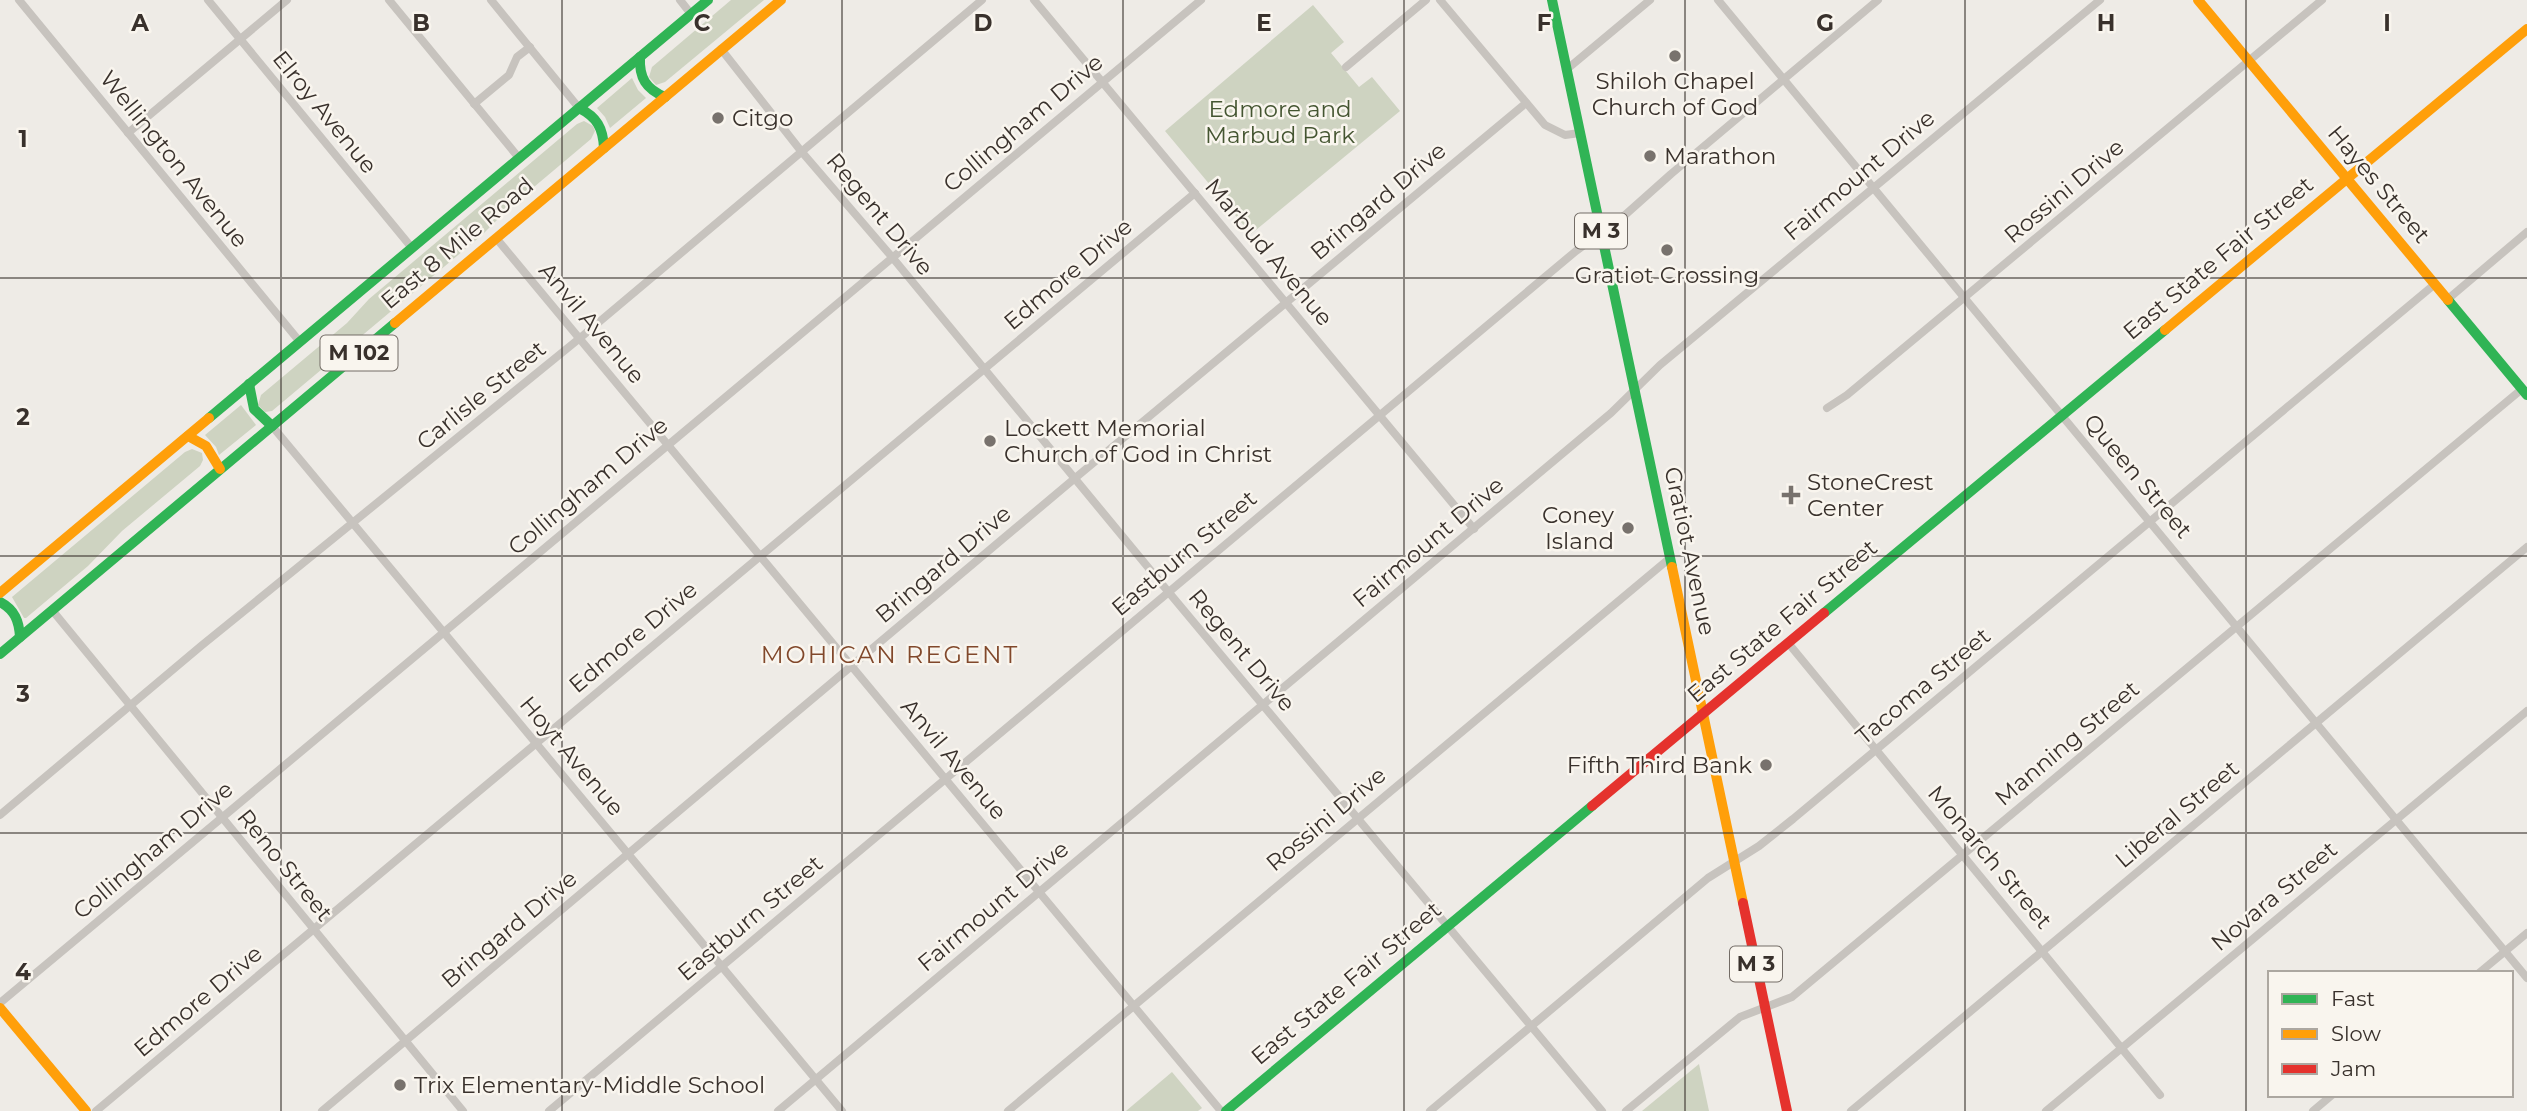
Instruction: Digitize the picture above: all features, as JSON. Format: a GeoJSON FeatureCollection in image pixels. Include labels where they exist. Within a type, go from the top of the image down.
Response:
{"type":"FeatureCollection","features":[{"type":"Feature","properties":{"kind":"main road","name":"East 8 Mile Road"},"geometry":{"type":"LineString","coordinates":[[0,593],[708,0]]}},
{"type":"Feature","properties":{"kind":"main road","name":"East 8 Mile Road"},"geometry":{"type":"LineString","coordinates":[[0,654],[781,0]]}},
{"type":"Feature","properties":{"kind":"main road","name":"Gratiot Avenue"},"geometry":{"type":"LineString","coordinates":[[1552,0],[1787,1111]]}},
{"type":"Feature","properties":{"kind":"main road","name":"Hayes Street"},"geometry":{"type":"LineString","coordinates":[[2198,0],[2525,392]]}},
{"type":"Feature","properties":{"kind":"main road","name":"East State Fair Street"},"geometry":{"type":"LineString","coordinates":[[1224,1111],[2527,29]]}},
{"type":"Feature","properties":{"kind":"main road"},"geometry":{"type":"LineString","coordinates":[[640,57],[643,83],[664,97]]}},
{"type":"Feature","properties":{"kind":"main road"},"geometry":{"type":"LineString","coordinates":[[579,107],[601,124],[604,148]]}},
{"type":"Feature","properties":{"kind":"main road"},"geometry":{"type":"LineString","coordinates":[[249,384],[253,409],[272,426]]}},
{"type":"Feature","properties":{"kind":"main road"},"geometry":{"type":"LineString","coordinates":[[188,436],[206,446],[220,469]]}},
{"type":"Feature","properties":{"kind":"main road"},"geometry":{"type":"LineString","coordinates":[[0,601],[14,613],[20,637]]}},
{"type":"Feature","properties":{"kind":"main road"},"geometry":{"type":"LineString","coordinates":[[0,1005],[86,1111]]}},
{"type":"Feature","properties":{"kind":"street","name":"Wellington Avenue"},"geometry":{"type":"LineString","coordinates":[[19,0],[300,342]]}},
{"type":"Feature","properties":{"kind":"street","name":"Elroy Avenue"},"geometry":{"type":"LineString","coordinates":[[208,0],[412,248]]}},
{"type":"Feature","properties":{"kind":"street"},"geometry":{"type":"LineString","coordinates":[[128,133],[287,0]]}},
{"type":"Feature","properties":{"kind":"street"},"geometry":{"type":"LineString","coordinates":[[388,0],[519,158]]}},
{"type":"Feature","properties":{"kind":"street"},"geometry":{"type":"LineString","coordinates":[[491,0],[579,107]]}},
{"type":"Feature","properties":{"kind":"street"},"geometry":{"type":"LineString","coordinates":[[680,0],[691,14]]}},
{"type":"Feature","properties":{"kind":"street","name":"Carlisle Street"},"geometry":{"type":"LineString","coordinates":[[0,815],[580,338],[982,0]]}},
{"type":"Feature","properties":{"kind":"street","name":"Marbud Avenue"},"geometry":{"type":"LineString","coordinates":[[1034,0],[1474,529]]}},
{"type":"Feature","properties":{"kind":"street","name":"Collingham Drive"},"geometry":{"type":"LineString","coordinates":[[0,1005],[1201,0]]}},
{"type":"Feature","properties":{"kind":"street"},"geometry":{"type":"LineString","coordinates":[[1346,67],[1426,0]]}},
{"type":"Feature","properties":{"kind":"street"},"geometry":{"type":"LineString","coordinates":[[1440,0],[1545,125],[1565,135],[1580,133]]}},
{"type":"Feature","properties":{"kind":"street"},"geometry":{"type":"LineString","coordinates":[[1566,70],[1650,0]]}},
{"type":"Feature","properties":{"kind":"street","name":"Queen Street"},"geometry":{"type":"LineString","coordinates":[[1718,0],[2527,978]]}},
{"type":"Feature","properties":{"kind":"street","name":"Eastburn Street"},"geometry":{"type":"LineString","coordinates":[[549,1111],[1576,251],[1628,213],[1878,0]]}},
{"type":"Feature","properties":{"kind":"street","name":"Fairmount Drive"},"geometry":{"type":"LineString","coordinates":[[778,1111],[1474,529],[1635,391],[1660,365],[2100,0]]}},
{"type":"Feature","properties":{"kind":"street","name":"Rossini Drive"},"geometry":{"type":"LineString","coordinates":[[1827,408],[1847,395],[1965,298],[2322,0]]}},
{"type":"Feature","properties":{"kind":"street"},"geometry":{"type":"LineString","coordinates":[[474,104],[509,75],[517,57],[530,47]]}},
{"type":"Feature","properties":{"kind":"street","name":"Regent Drive"},"geometry":{"type":"LineString","coordinates":[[721,50],[983,370],[1602,1111]]}},
{"type":"Feature","properties":{"kind":"street","name":"Bringard Drive"},"geometry":{"type":"LineString","coordinates":[[322,1111],[1526,103]]}},
{"type":"Feature","properties":{"kind":"street","name":"Edmore Drive"},"geometry":{"type":"LineString","coordinates":[[96,1111],[1195,194]]}},
{"type":"Feature","properties":{"kind":"street"},"geometry":{"type":"LineString","coordinates":[[2448,299],[2527,232]]}},
{"type":"Feature","properties":{"kind":"street","name":"Anvil Avenue"},"geometry":{"type":"LineString","coordinates":[[496,238],[1224,1111]]}},
{"type":"Feature","properties":{"kind":"street","name":"Tacoma Street"},"geometry":{"type":"LineString","coordinates":[[1430,1111],[1708,878],[1734,863],[1793,819],[2435,284]]}},
{"type":"Feature","properties":{"kind":"street","name":"Manning Street"},"geometry":{"type":"LineString","coordinates":[[1626,1111],[1740,1017],[1792,997],[2237,626],[2525,392]]}},
{"type":"Feature","properties":{"kind":"street","name":"Hoyt Avenue"},"geometry":{"type":"LineString","coordinates":[[272,426],[842,1111]]}},
{"type":"Feature","properties":{"kind":"street","name":"Liberal Street"},"geometry":{"type":"LineString","coordinates":[[1851,1111],[2527,547]]}},
{"type":"Feature","properties":{"kind":"street","name":"Rossini Drive"},"geometry":{"type":"LineString","coordinates":[[1008,1111],[1670,558]]}},
{"type":"Feature","properties":{"kind":"street","name":"Reno Street"},"geometry":{"type":"LineString","coordinates":[[52,610],[463,1111]]}},
{"type":"Feature","properties":{"kind":"street","name":"Monarch Street"},"geometry":{"type":"LineString","coordinates":[[1789,644],[2160,1095]]}},
{"type":"Feature","properties":{"kind":"street","name":"Novara Street"},"geometry":{"type":"LineString","coordinates":[[2046,1111],[2527,711]]}},
{"type":"Feature","properties":{"kind":"street"},"geometry":{"type":"LineString","coordinates":[[2482,971],[2527,933]]}},
{"type":"Feature","properties":{"kind":"street"},"geometry":{"type":"LineString","coordinates":[[2313,1111],[2330,1097]]}},
{"type":"Feature","properties":{"kind":"green space"},"geometry":{"type":"Polygon","coordinates":[[[731,0],[764,0],[665,82],[656,85],[649,77],[652,67],[731,0]]]}},
{"type":"Feature","properties":{"kind":"green space","name":"Edmore and Marbud Park"},"geometry":{"type":"Polygon","coordinates":[[[1313,5],[1344,42],[1331,53],[1359,87],[1372,77],[1400,111],[1251,234],[1165,131],[1313,5]]]}},
{"type":"Feature","properties":{"kind":"green space"},"geometry":{"type":"Polygon","coordinates":[[[632,78],[646,98],[610,128],[597,108],[632,78]]]}},
{"type":"Feature","properties":{"kind":"green space"},"geometry":{"type":"Polygon","coordinates":[[[584,121],[593,126],[595,131],[591,139],[509,208],[482,235],[272,411],[265,412],[258,405],[261,395],[347,323],[369,299],[577,124],[584,121]]]}},
{"type":"Feature","properties":{"kind":"green space"},"geometry":{"type":"Polygon","coordinates":[[[241,405],[256,425],[219,455],[216,447],[205,435],[241,405]]]}},
{"type":"Feature","properties":{"kind":"green space"},"geometry":{"type":"Polygon","coordinates":[[[192,449],[202,453],[200,466],[122,531],[88,566],[24,618],[12,597],[185,452],[192,449]]]}},
{"type":"Feature","properties":{"kind":"green space"},"geometry":{"type":"Polygon","coordinates":[[[1699,1064],[1709,1111],[1642,1111],[1699,1064]]]}},
{"type":"Feature","properties":{"kind":"green space"},"geometry":{"type":"Polygon","coordinates":[[[1172,1072],[1202,1108],[1198,1111],[1126,1111],[1172,1072]]]}},
{"type":"Feature","properties":{"kind":"traffic: fast"},"geometry":{"type":"LineString","coordinates":[[209,418],[708,0]]}},
{"type":"Feature","properties":{"kind":"traffic: fast"},"geometry":{"type":"LineString","coordinates":[[1552,0],[1672,567]]}},
{"type":"Feature","properties":{"kind":"traffic: fast"},"geometry":{"type":"LineString","coordinates":[[640,57],[645,82],[665,97]]}},
{"type":"Feature","properties":{"kind":"traffic: fast"},"geometry":{"type":"LineString","coordinates":[[579,108],[598,124],[604,148]]}},
{"type":"Feature","properties":{"kind":"traffic: fast"},"geometry":{"type":"LineString","coordinates":[[2448,300],[2527,395]]}},
{"type":"Feature","properties":{"kind":"traffic: fast"},"geometry":{"type":"LineString","coordinates":[[0,654],[395,323]]}},
{"type":"Feature","properties":{"kind":"traffic: fast"},"geometry":{"type":"LineString","coordinates":[[1824,613],[2165,330]]}},
{"type":"Feature","properties":{"kind":"traffic: fast"},"geometry":{"type":"LineString","coordinates":[[249,384],[254,409],[272,426]]}},
{"type":"Feature","properties":{"kind":"traffic: fast"},"geometry":{"type":"LineString","coordinates":[[0,602],[15,616],[20,637]]}},
{"type":"Feature","properties":{"kind":"traffic: fast"},"geometry":{"type":"LineString","coordinates":[[1226,1111],[1592,806]]}},
{"type":"Feature","properties":{"kind":"traffic: slow"},"geometry":{"type":"LineString","coordinates":[[395,323],[781,0]]}},
{"type":"Feature","properties":{"kind":"traffic: slow"},"geometry":{"type":"LineString","coordinates":[[2198,0],[2448,300]]}},
{"type":"Feature","properties":{"kind":"traffic: slow"},"geometry":{"type":"LineString","coordinates":[[2165,330],[2527,29]]}},
{"type":"Feature","properties":{"kind":"traffic: slow"},"geometry":{"type":"LineString","coordinates":[[0,593],[209,418]]}},
{"type":"Feature","properties":{"kind":"traffic: slow"},"geometry":{"type":"LineString","coordinates":[[188,436],[206,446],[220,469]]}},
{"type":"Feature","properties":{"kind":"traffic: slow"},"geometry":{"type":"LineString","coordinates":[[1672,567],[1743,903]]}},
{"type":"Feature","properties":{"kind":"traffic: slow"},"geometry":{"type":"LineString","coordinates":[[0,1008],[86,1111]]}},
{"type":"Feature","properties":{"kind":"traffic: jam"},"geometry":{"type":"LineString","coordinates":[[1592,806],[1824,613]]}},
{"type":"Feature","properties":{"kind":"traffic: jam"},"geometry":{"type":"LineString","coordinates":[[1743,903],[1787,1111]]}},
{"type":"Feature","properties":{"kind":"place","name":"Shiloh Chapel Church of God"},"geometry":{"type":"Point","coordinates":[1675,56]}},
{"type":"Feature","properties":{"kind":"place","name":"Citgo"},"geometry":{"type":"Point","coordinates":[718,118]}},
{"type":"Feature","properties":{"kind":"place","name":"Marathon"},"geometry":{"type":"Point","coordinates":[1650,156]}},
{"type":"Feature","properties":{"kind":"place","name":"Gratiot Crossing"},"geometry":{"type":"Point","coordinates":[1667,250]}},
{"type":"Feature","properties":{"kind":"place","name":"Lockett Memorial Church of God in Christ"},"geometry":{"type":"Point","coordinates":[990,441]}},
{"type":"Feature","properties":{"kind":"place","name":"StoneCrest Center"},"geometry":{"type":"Point","coordinates":[1791,495]}},
{"type":"Feature","properties":{"kind":"place","name":"Coney Island"},"geometry":{"type":"Point","coordinates":[1628,528]}},
{"type":"Feature","properties":{"kind":"place","name":"Fifth Third Bank"},"geometry":{"type":"Point","coordinates":[1766,765]}},
{"type":"Feature","properties":{"kind":"place","name":"Trix Elementary-Middle School"},"geometry":{"type":"Point","coordinates":[400,1085]}},
{"type":"Feature","properties":{"kind":"district","name":"MOHICAN REGENT"},"geometry":{"type":"Point","coordinates":[890,655]}}]}
